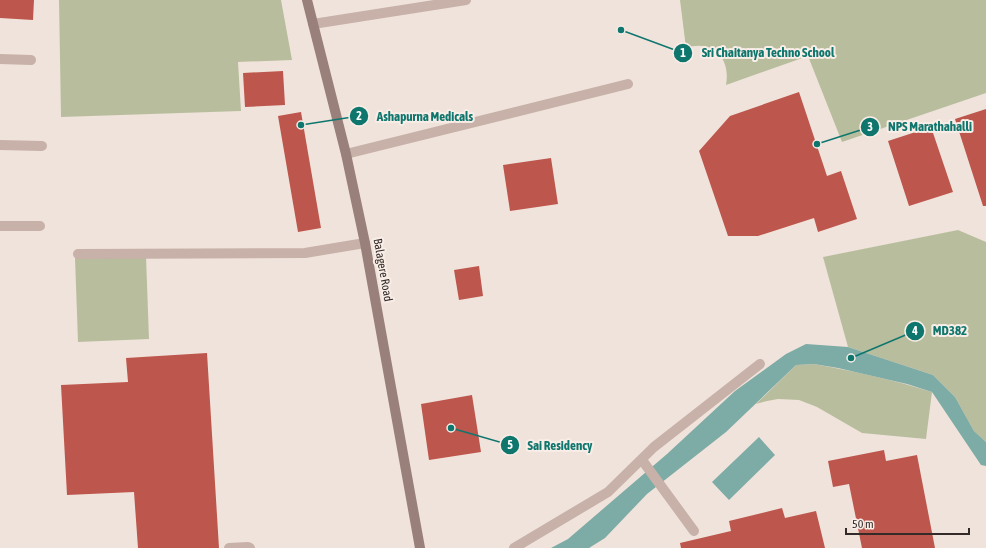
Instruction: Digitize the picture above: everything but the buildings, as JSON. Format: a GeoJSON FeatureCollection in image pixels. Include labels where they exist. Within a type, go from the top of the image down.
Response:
{"type":"FeatureCollection","features":[{"type":"Feature","properties":{"kind":"street","name":"Balagere Road"},"geometry":{"type":"LineString","coordinates":[[307,0],[346,154],[365,243],[420,548]]}},
{"type":"Feature","properties":{"kind":"street"},"geometry":{"type":"LineString","coordinates":[[313,24],[466,0]]}},
{"type":"Feature","properties":{"kind":"street"},"geometry":{"type":"LineString","coordinates":[[0,59],[31,60]]}},
{"type":"Feature","properties":{"kind":"street"},"geometry":{"type":"LineString","coordinates":[[346,154],[628,84]]}},
{"type":"Feature","properties":{"kind":"street"},"geometry":{"type":"LineString","coordinates":[[0,145],[42,146]]}},
{"type":"Feature","properties":{"kind":"street"},"geometry":{"type":"LineString","coordinates":[[0,226],[40,226]]}},
{"type":"Feature","properties":{"kind":"street"},"geometry":{"type":"LineString","coordinates":[[78,254],[305,253],[365,243]]}},
{"type":"Feature","properties":{"kind":"street"},"geometry":{"type":"LineString","coordinates":[[514,548],[608,492],[644,464],[654,447],[760,364]]}},
{"type":"Feature","properties":{"kind":"street"},"geometry":{"type":"LineString","coordinates":[[644,464],[694,531]]}},
{"type":"Feature","properties":{"kind":"street"},"geometry":{"type":"LineString","coordinates":[[229,548],[250,548]]}},
{"type":"Feature","properties":{"kind":"green space"},"geometry":{"type":"Polygon","coordinates":[[[59,0],[281,0],[292,60],[238,62],[241,111],[61,117],[59,0]]]}},
{"type":"Feature","properties":{"kind":"green space"},"geometry":{"type":"Polygon","coordinates":[[[680,0],[986,0],[986,93],[842,142],[808,56],[726,85],[726,67],[723,59],[718,53],[704,46],[686,48],[680,0]]]}},
{"type":"Feature","properties":{"kind":"green space"},"geometry":{"type":"Polygon","coordinates":[[[958,230],[986,242],[986,442],[974,431],[955,397],[933,375],[848,347],[823,257],[958,230]]]}},
{"type":"Feature","properties":{"kind":"green space"},"geometry":{"type":"Polygon","coordinates":[[[146,256],[149,339],[78,342],[75,258],[146,256]]]}},
{"type":"Feature","properties":{"kind":"green space"},"geometry":{"type":"Polygon","coordinates":[[[814,364],[874,376],[932,392],[926,439],[862,433],[817,407],[799,400],[778,399],[756,404],[796,365],[814,364]]]}},
{"type":"Feature","properties":{"kind":"water"},"geometry":{"type":"Polygon","coordinates":[[[806,344],[848,347],[933,375],[955,397],[974,431],[986,442],[986,466],[981,465],[932,392],[907,384],[838,368],[814,364],[796,365],[726,432],[647,494],[605,538],[589,548],[551,548],[568,539],[667,454],[735,391],[786,354],[806,344]]]}},
{"type":"Feature","properties":{"kind":"water"},"geometry":{"type":"Polygon","coordinates":[[[759,437],[775,455],[729,500],[712,482],[759,437]]]}},
{"type":"Feature","properties":{"kind":"place","name":"Sri Chaitanya Techno School"},"geometry":{"type":"Point","coordinates":[621,30]}},
{"type":"Feature","properties":{"kind":"place","name":"Ashapurna Medicals"},"geometry":{"type":"Point","coordinates":[301,125]}},
{"type":"Feature","properties":{"kind":"place","name":"NPS Marathahalli"},"geometry":{"type":"Point","coordinates":[817,144]}},
{"type":"Feature","properties":{"kind":"place","name":"MD382"},"geometry":{"type":"Point","coordinates":[851,358]}},
{"type":"Feature","properties":{"kind":"place","name":"Sai Residency"},"geometry":{"type":"Point","coordinates":[451,428]}}]}
